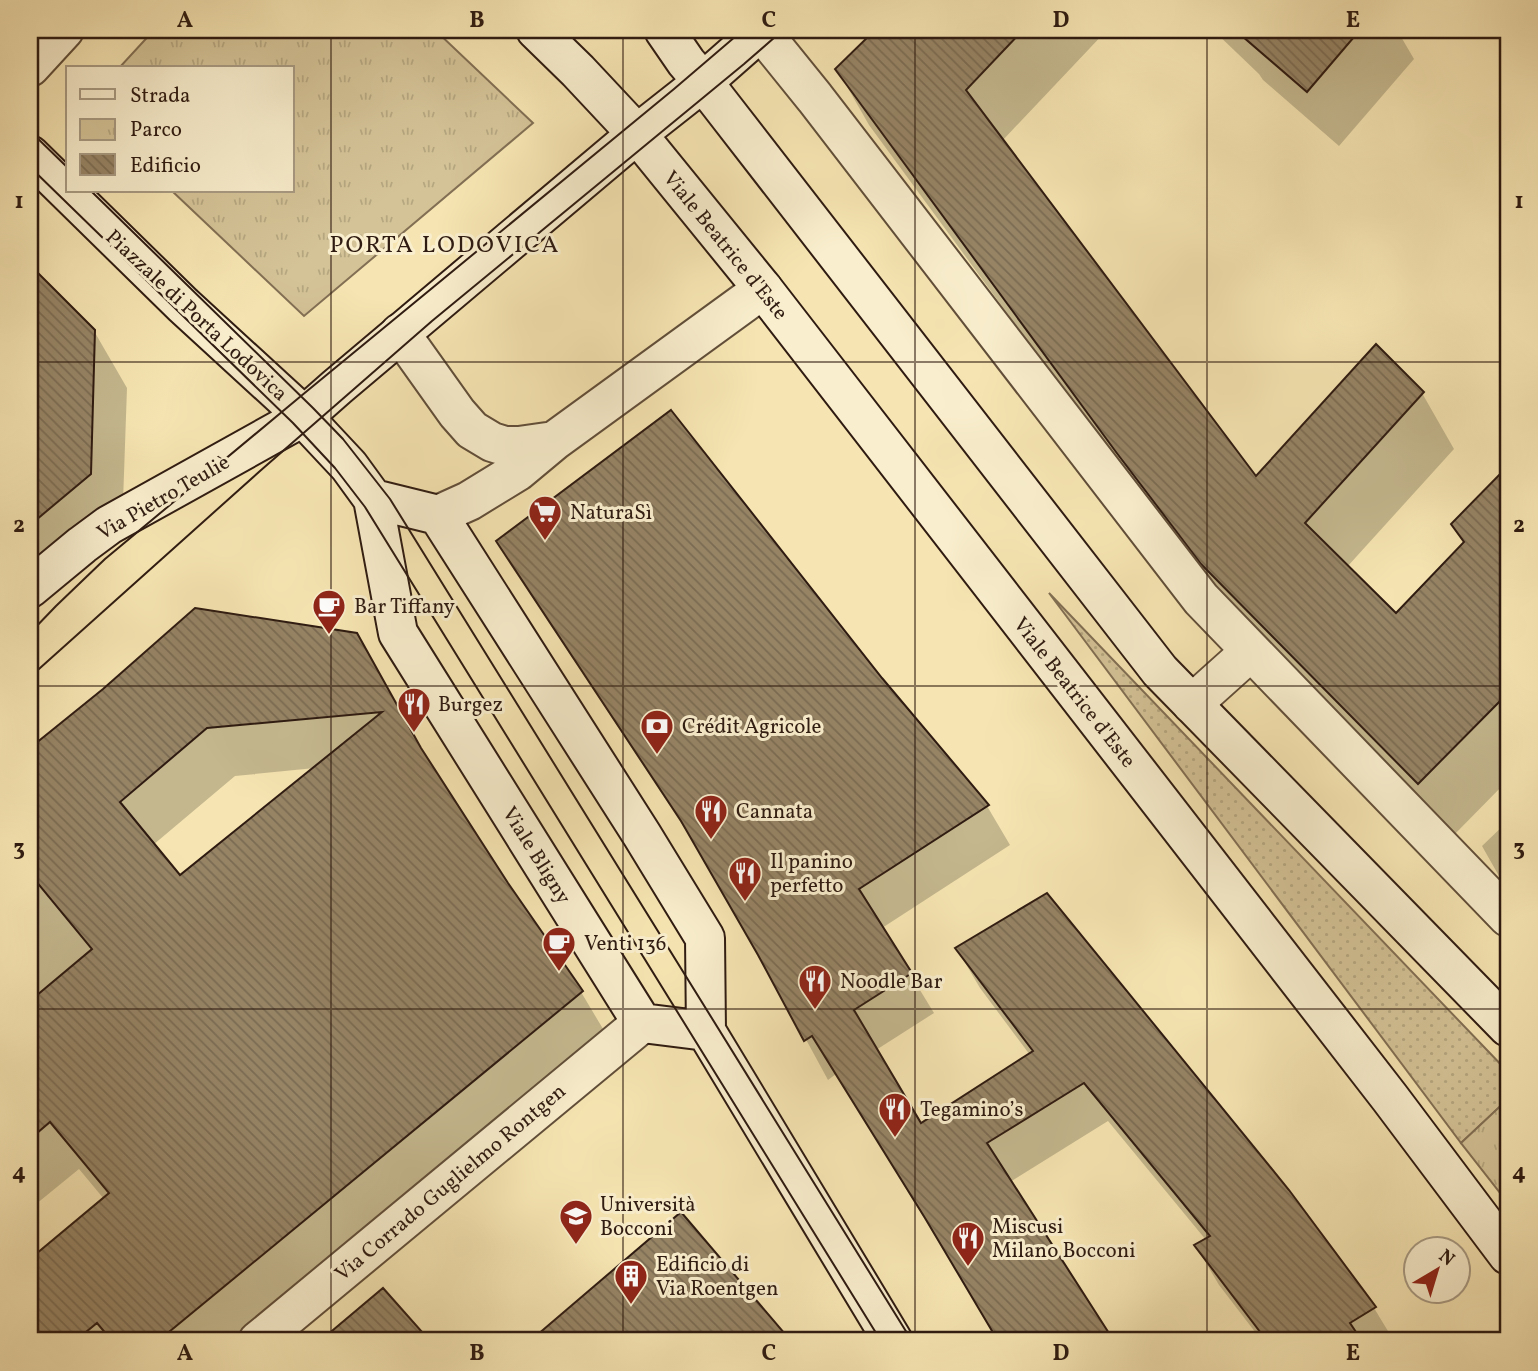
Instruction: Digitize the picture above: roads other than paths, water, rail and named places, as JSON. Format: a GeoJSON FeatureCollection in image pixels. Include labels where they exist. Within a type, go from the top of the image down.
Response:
{"type":"FeatureCollection","features":[{"type":"Feature","properties":{"kind":"street"},"geometry":{"type":"LineString","coordinates":[[30,67],[64,30]]}},
{"type":"Feature","properties":{"kind":"street"},"geometry":{"type":"LineString","coordinates":[[536,30],[637,134]]}},
{"type":"Feature","properties":{"kind":"street"},"geometry":{"type":"LineString","coordinates":[[664,30],[686,62],[1160,671],[1502,1009]]}},
{"type":"Feature","properties":{"kind":"street"},"geometry":{"type":"LineString","coordinates":[[761,30],[1201,599],[1508,917]]}},
{"type":"Feature","properties":{"kind":"street","name":"Piazzale di Porta Lodovica"},"geometry":{"type":"LineString","coordinates":[[303,417],[637,134],[703,82],[761,30]]}},
{"type":"Feature","properties":{"kind":"street","name":"Viale Beatrice d'Este"},"geometry":{"type":"LineString","coordinates":[[637,134],[763,289],[1508,1255]]}},
{"type":"Feature","properties":{"kind":"street","name":"Piazzale di Porta Lodovica"},"geometry":{"type":"LineString","coordinates":[[30,155],[66,190]]}},
{"type":"Feature","properties":{"kind":"street","name":"Piazzale di Porta Lodovica"},"geometry":{"type":"LineString","coordinates":[[68,192],[183,305],[291,404],[349,466],[373,499],[398,633]]}},
{"type":"Feature","properties":{"kind":"street"},"geometry":{"type":"LineString","coordinates":[[373,499],[438,515],[469,501],[518,471],[554,441],[763,289]]}},
{"type":"Feature","properties":{"kind":"street"},"geometry":{"type":"LineString","coordinates":[[400,333],[472,430],[505,446],[554,441]]}},
{"type":"Feature","properties":{"kind":"street","name":"Via Pietro Teuliè"},"geometry":{"type":"LineString","coordinates":[[30,588],[109,525],[303,417]]}},
{"type":"Feature","properties":{"kind":"street"},"geometry":{"type":"LineString","coordinates":[[438,515],[705,938],[706,1031],[893,1341]]}},
{"type":"Feature","properties":{"kind":"street","name":"Viale Bligny"},"geometry":{"type":"LineString","coordinates":[[398,633],[642,1023]]}},
{"type":"Feature","properties":{"kind":"street"},"geometry":{"type":"LineString","coordinates":[[1192,704],[1251,651]]}},
{"type":"Feature","properties":{"kind":"street"},"geometry":{"type":"LineString","coordinates":[[642,1023],[706,1031]]}},
{"type":"Feature","properties":{"kind":"street","name":"Via Corrado Guglielmo Rontgen"},"geometry":{"type":"LineString","coordinates":[[258,1341],[642,1023]]}},
{"type":"Feature","properties":{"kind":"tram line"},"geometry":{"type":"LineString","coordinates":[[30,633],[105,559],[743,30]]}},
{"type":"Feature","properties":{"kind":"tram line"},"geometry":{"type":"LineString","coordinates":[[30,677],[432,321],[783,30]]}},
{"type":"Feature","properties":{"kind":"tram line"},"geometry":{"type":"LineString","coordinates":[[30,131],[66,166]]}},
{"type":"Feature","properties":{"kind":"tram line"},"geometry":{"type":"LineString","coordinates":[[30,167],[293,423],[335,468],[365,507],[881,1341]]}},
{"type":"Feature","properties":{"kind":"tram line"},"geometry":{"type":"LineString","coordinates":[[92,192],[313,408],[343,439],[390,499],[912,1341]]}},
{"type":"Feature","properties":{"kind":"place","name":"NaturaSì"},"geometry":{"type":"Point","coordinates":[545,542]}},
{"type":"Feature","properties":{"kind":"place","name":"Bar Tiffany"},"geometry":{"type":"Point","coordinates":[329,636]}},
{"type":"Feature","properties":{"kind":"place","name":"Burgez"},"geometry":{"type":"Point","coordinates":[414,734]}},
{"type":"Feature","properties":{"kind":"place","name":"Crédit Agricole"},"geometry":{"type":"Point","coordinates":[657,756]}},
{"type":"Feature","properties":{"kind":"place","name":"Cannata"},"geometry":{"type":"Point","coordinates":[711,841]}},
{"type":"Feature","properties":{"kind":"place","name":"Il panino perfetto"},"geometry":{"type":"Point","coordinates":[745,903]}},
{"type":"Feature","properties":{"kind":"place","name":"Venti 136"},"geometry":{"type":"Point","coordinates":[559,973]}},
{"type":"Feature","properties":{"kind":"place","name":"Noodle Bar"},"geometry":{"type":"Point","coordinates":[815,1011]}},
{"type":"Feature","properties":{"kind":"place","name":"Tegamino’s"},"geometry":{"type":"Point","coordinates":[895,1139]}},
{"type":"Feature","properties":{"kind":"place","name":"Università Bocconi"},"geometry":{"type":"Point","coordinates":[576,1246]}},
{"type":"Feature","properties":{"kind":"place","name":"Miscusi Milano Bocconi"},"geometry":{"type":"Point","coordinates":[968,1268]}},
{"type":"Feature","properties":{"kind":"place","name":"Edificio di Via Roentgen"},"geometry":{"type":"Point","coordinates":[631,1306]}},
{"type":"Feature","properties":{"kind":"district","name":"PORTA LODOVICA"},"geometry":{"type":"Point","coordinates":[445,244]}}]}
